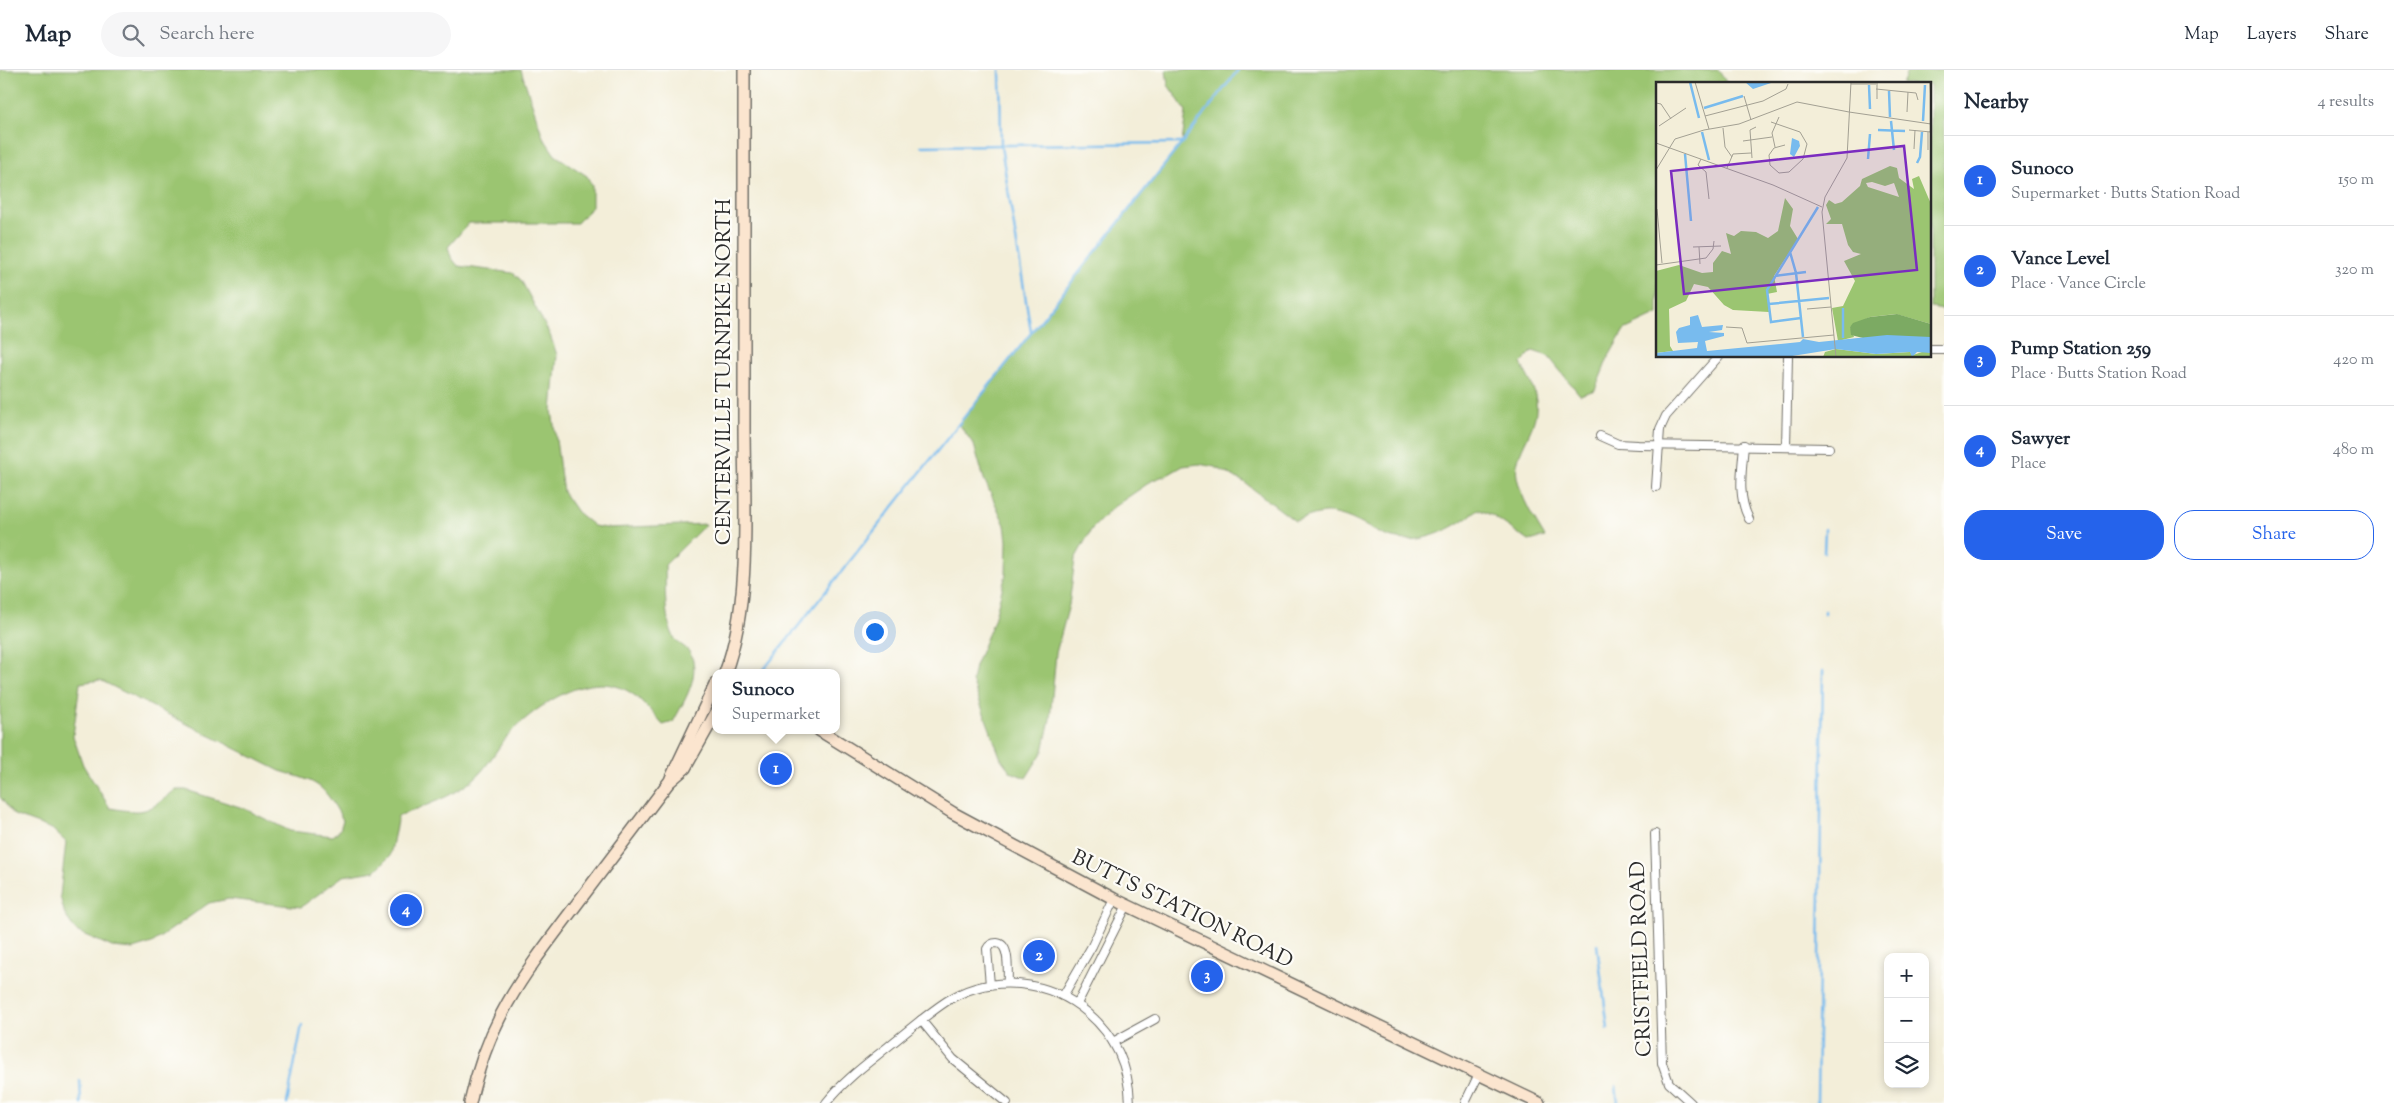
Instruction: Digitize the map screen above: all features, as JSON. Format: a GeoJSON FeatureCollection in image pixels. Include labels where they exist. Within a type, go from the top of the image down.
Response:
{"type":"FeatureCollection","features":[{"type":"Feature","properties":{"kind":"main road","name":"CENTERVILLE TURNPIKE NORTH"},"geometry":{"type":"LineString","coordinates":[[726,669],[735,639],[740,609],[744,523],[744,70]]}},
{"type":"Feature","properties":{"kind":"main road"},"geometry":{"type":"LineString","coordinates":[[470,1103],[476,1076],[489,1036],[516,987],[669,782],[712,691]]}},
{"type":"Feature","properties":{"kind":"main road"},"geometry":{"type":"LineString","coordinates":[[669,782],[685,768],[712,720]]}},
{"type":"Feature","properties":{"kind":"main road","name":"BUTTS STATION ROAD"},"geometry":{"type":"LineString","coordinates":[[825,734],[953,813],[1114,899],[1539,1103]]}},
{"type":"Feature","properties":{"kind":"street"},"geometry":{"type":"LineString","coordinates":[[1656,487],[1660,429],[1666,416],[1716,358]]}},
{"type":"Feature","properties":{"kind":"street"},"geometry":{"type":"LineString","coordinates":[[1786,447],[1788,358]]}},
{"type":"Feature","properties":{"kind":"street"},"geometry":{"type":"LineString","coordinates":[[1600,436],[1618,444],[1829,448]]}},
{"type":"Feature","properties":{"kind":"street"},"geometry":{"type":"LineString","coordinates":[[1744,445],[1741,490],[1743,506],[1749,519]]}},
{"type":"Feature","properties":{"kind":"street","name":"CRISTFIELD ROAD"},"geometry":{"type":"LineString","coordinates":[[1656,834],[1662,1063],[1670,1083],[1691,1103]]}},
{"type":"Feature","properties":{"kind":"street"},"geometry":{"type":"LineString","coordinates":[[1063,996],[1084,960],[1114,899]]}},
{"type":"Feature","properties":{"kind":"street"},"geometry":{"type":"LineString","coordinates":[[1077,1004],[1127,905]]}},
{"type":"Feature","properties":{"kind":"street"},"geometry":{"type":"LineString","coordinates":[[990,985],[987,949],[994,943],[1004,946],[1008,983]]}},
{"type":"Feature","properties":{"kind":"street"},"geometry":{"type":"LineString","coordinates":[[826,1103],[842,1084],[948,1000],[970,990],[1008,983],[1033,986],[1063,996],[1077,1004],[1103,1028],[1113,1042],[1128,1076],[1130,1103]]}},
{"type":"Feature","properties":{"kind":"street"},"geometry":{"type":"LineString","coordinates":[[1113,1042],[1155,1019]]}},
{"type":"Feature","properties":{"kind":"street"},"geometry":{"type":"LineString","coordinates":[[921,1020],[953,1059],[1007,1103]]}},
{"type":"Feature","properties":{"kind":"street"},"geometry":{"type":"LineString","coordinates":[[1465,1103],[1479,1074]]}},
{"type":"Feature","properties":{"kind":"green space"},"geometry":{"type":"Polygon","coordinates":[[[0,70],[521,70],[543,137],[555,155],[587,176],[592,186],[592,207],[577,223],[469,223],[448,247],[451,257],[458,266],[513,273],[521,280],[550,335],[557,355],[552,410],[563,492],[577,512],[594,526],[606,528],[706,524],[665,565],[666,602],[670,629],[675,639],[690,653],[694,670],[690,689],[673,722],[663,725],[638,698],[619,687],[603,684],[571,690],[540,707],[515,728],[480,773],[466,785],[438,800],[398,816],[390,856],[375,871],[343,876],[301,907],[229,899],[209,903],[152,943],[133,949],[112,947],[76,931],[65,915],[60,896],[66,842],[52,829],[14,815],[0,797],[0,70]],[[100,680],[80,683],[73,736],[83,765],[110,808],[131,811],[145,810],[175,790],[186,790],[243,808],[290,831],[333,836],[340,830],[343,820],[330,798],[319,786],[280,771],[100,680]]]}},
{"type":"Feature","properties":{"kind":"green space"},"geometry":{"type":"Polygon","coordinates":[[[1166,70],[1719,70],[1726,82],[1656,82],[1656,315],[1624,330],[1608,358],[1595,390],[1580,395],[1548,356],[1533,351],[1521,363],[1534,391],[1536,407],[1532,428],[1519,457],[1517,477],[1532,516],[1545,537],[1529,541],[1493,516],[1478,509],[1447,529],[1423,538],[1410,540],[1386,536],[1352,519],[1337,514],[1321,513],[1295,521],[1244,482],[1215,467],[1199,464],[1183,466],[1153,480],[1112,508],[1091,530],[1075,559],[1069,605],[1056,653],[1050,719],[1043,751],[1026,778],[1011,772],[1001,759],[972,681],[975,666],[994,620],[1006,574],[1007,541],[1005,525],[984,479],[974,445],[959,424],[1182,143],[1186,111],[1168,85],[1166,70]]]}},
{"type":"Feature","properties":{"kind":"green space"},"geometry":{"type":"Polygon","coordinates":[[[1908,70],[1944,70],[1944,310],[1932,308],[1932,82],[1903,82],[1908,70]]]}},
{"type":"Feature","properties":{"kind":"waterway"},"geometry":{"type":"LineString","coordinates":[[1000,70],[1001,146],[1031,332]]}},
{"type":"Feature","properties":{"kind":"waterway"},"geometry":{"type":"LineString","coordinates":[[764,669],[1238,70]]}},
{"type":"Feature","properties":{"kind":"waterway"},"geometry":{"type":"LineString","coordinates":[[921,146],[1182,143]]}},
{"type":"Feature","properties":{"kind":"waterway"},"geometry":{"type":"LineString","coordinates":[[1824,553],[1825,529]]}},
{"type":"Feature","properties":{"kind":"waterway"},"geometry":{"type":"LineString","coordinates":[[1817,1103],[1823,671]]}},
{"type":"Feature","properties":{"kind":"waterway"},"geometry":{"type":"LineString","coordinates":[[1597,945],[1608,1029]]}},
{"type":"Feature","properties":{"kind":"waterway"},"geometry":{"type":"LineString","coordinates":[[287,1103],[302,1025]]}},
{"type":"Feature","properties":{"kind":"waterway"},"geometry":{"type":"LineString","coordinates":[[80,1081],[81,1103]]}},
{"type":"Feature","properties":{"kind":"waterway"},"geometry":{"type":"LineString","coordinates":[[1616,1086],[1618,1103]]}},
{"type":"Feature","properties":{"kind":"place","name":"Sunoco"},"geometry":{"type":"Point","coordinates":[776,769]}},
{"type":"Feature","properties":{"kind":"place","name":"Sawyer"},"geometry":{"type":"Point","coordinates":[406,910]}},
{"type":"Feature","properties":{"kind":"place","name":"Vance Level"},"geometry":{"type":"Point","coordinates":[1039,956]}},
{"type":"Feature","properties":{"kind":"place","name":"Pump Station 259"},"geometry":{"type":"Point","coordinates":[1207,976]}}]}
